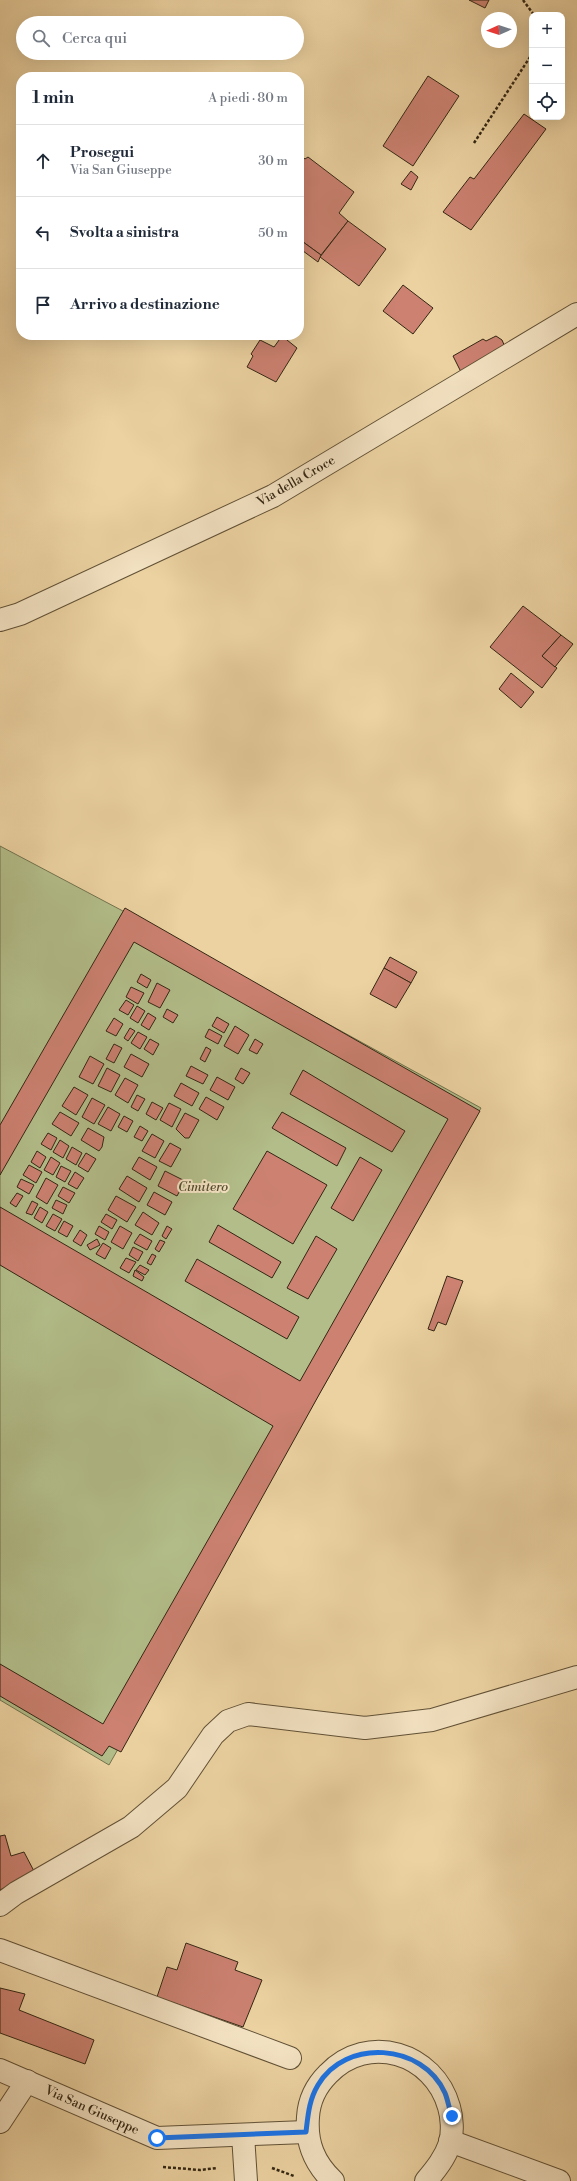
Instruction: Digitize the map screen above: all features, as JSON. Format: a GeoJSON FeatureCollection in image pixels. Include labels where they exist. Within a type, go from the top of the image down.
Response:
{"type":"FeatureCollection","features":[{"type":"Feature","properties":{"kind":"street","name":"Via della Croce"},"geometry":{"type":"LineString","coordinates":[[0,620],[20,614],[273,496],[577,314]]}},
{"type":"Feature","properties":{"kind":"street"},"geometry":{"type":"LineString","coordinates":[[0,1905],[16,1892],[131,1827],[177,1788],[213,1735],[228,1721],[248,1714],[365,1728],[432,1720],[577,1677]]}},
{"type":"Feature","properties":{"kind":"street"},"geometry":{"type":"LineString","coordinates":[[0,1950],[290,2058]]}},
{"type":"Feature","properties":{"kind":"street"},"geometry":{"type":"LineString","coordinates":[[334,2181],[323,2171],[312,2153],[306,2132],[308,2107],[318,2084],[336,2066],[359,2054],[384,2052],[408,2058],[429,2072],[445,2092],[452,2116],[450,2141],[441,2164],[426,2181]]}},
{"type":"Feature","properties":{"kind":"street","name":"Via San Giuseppe"},"geometry":{"type":"LineString","coordinates":[[0,2070],[157,2138],[306,2132]]}},
{"type":"Feature","properties":{"kind":"street"},"geometry":{"type":"LineString","coordinates":[[0,2122],[27,2082]]}},
{"type":"Feature","properties":{"kind":"street"},"geometry":{"type":"LineString","coordinates":[[243,2135],[246,2181]]}},
{"type":"Feature","properties":{"kind":"street"},"geometry":{"type":"LineString","coordinates":[[450,2141],[559,2181]]}},
{"type":"Feature","properties":{"kind":"path"},"geometry":{"type":"LineString","coordinates":[[523,0],[532,12]]}},
{"type":"Feature","properties":{"kind":"path"},"geometry":{"type":"LineString","coordinates":[[474,143],[529,59]]}},
{"type":"Feature","properties":{"kind":"path"},"geometry":{"type":"LineString","coordinates":[[266,2167],[288,2173],[298,2178]]}},
{"type":"Feature","properties":{"kind":"green space","name":"Cimitero"},"geometry":{"type":"Polygon","coordinates":[[[0,846],[121,910],[481,1108],[109,1765],[0,1700],[0,846]]]}},
{"type":"Feature","properties":{"kind":"building"},"geometry":{"type":"Polygon","coordinates":[[[469,0],[489,0],[485,8],[469,0]]]}},
{"type":"Feature","properties":{"kind":"building"},"geometry":{"type":"Polygon","coordinates":[[[428,76],[459,96],[413,166],[383,146],[428,76]]]}},
{"type":"Feature","properties":{"kind":"building"},"geometry":{"type":"Polygon","coordinates":[[[524,114],[529,117],[529,120],[533,120],[546,129],[471,230],[443,212],[470,177],[474,179],[524,114]]]}},
{"type":"Feature","properties":{"kind":"building"},"geometry":{"type":"Polygon","coordinates":[[[308,157],[354,192],[339,213],[348,221],[321,255],[304,243],[304,158],[308,157]]]}},
{"type":"Feature","properties":{"kind":"building"},"geometry":{"type":"Polygon","coordinates":[[[411,171],[418,177],[411,190],[401,184],[411,171]]]}},
{"type":"Feature","properties":{"kind":"building"},"geometry":{"type":"Polygon","coordinates":[[[348,221],[386,249],[359,286],[320,257],[348,221]]]}},
{"type":"Feature","properties":{"kind":"building"},"geometry":{"type":"Polygon","coordinates":[[[304,243],[321,255],[318,262],[304,252],[304,243]]]}},
{"type":"Feature","properties":{"kind":"building"},"geometry":{"type":"Polygon","coordinates":[[[403,285],[433,308],[413,334],[383,311],[403,285]]]}},
{"type":"Feature","properties":{"kind":"building"},"geometry":{"type":"Polygon","coordinates":[[[496,336],[502,340],[505,347],[461,372],[453,356],[483,339],[486,341],[496,336]]]}},
{"type":"Feature","properties":{"kind":"building"},"geometry":{"type":"Polygon","coordinates":[[[260,340],[274,347],[279,340],[287,340],[297,348],[276,382],[247,367],[253,356],[251,354],[260,340]]]}},
{"type":"Feature","properties":{"kind":"building"},"geometry":{"type":"Polygon","coordinates":[[[523,606],[561,635],[542,656],[557,668],[542,688],[490,647],[523,606]]]}},
{"type":"Feature","properties":{"kind":"building"},"geometry":{"type":"Polygon","coordinates":[[[561,635],[573,644],[555,667],[542,656],[561,635]]]}},
{"type":"Feature","properties":{"kind":"building"},"geometry":{"type":"Polygon","coordinates":[[[511,673],[534,692],[521,708],[499,689],[511,673]]]}},
{"type":"Feature","properties":{"kind":"building"},"geometry":{"type":"Polygon","coordinates":[[[125,908],[480,1111],[320,1393],[121,1752],[109,1746],[102,1756],[0,1696],[0,1664],[103,1724],[273,1426],[0,1265],[0,1207],[300,1381],[448,1119],[134,942],[0,1175],[0,1125],[125,908]]]}},
{"type":"Feature","properties":{"kind":"building"},"geometry":{"type":"Polygon","coordinates":[[[390,957],[417,972],[411,983],[384,968],[390,957]]]}},
{"type":"Feature","properties":{"kind":"building"},"geometry":{"type":"Polygon","coordinates":[[[384,968],[411,983],[396,1008],[370,994],[384,968]]]}},
{"type":"Feature","properties":{"kind":"building"},"geometry":{"type":"Polygon","coordinates":[[[141,974],[151,980],[147,988],[137,982],[141,974]]]}},
{"type":"Feature","properties":{"kind":"building"},"geometry":{"type":"Polygon","coordinates":[[[157,983],[170,990],[160,1008],[148,1002],[157,983]]]}},
{"type":"Feature","properties":{"kind":"building"},"geometry":{"type":"Polygon","coordinates":[[[131,987],[144,993],[138,1004],[126,997],[131,987]]]}},
{"type":"Feature","properties":{"kind":"building"},"geometry":{"type":"Polygon","coordinates":[[[126,1000],[134,1005],[128,1015],[119,1010],[126,1000]]]}},
{"type":"Feature","properties":{"kind":"building"},"geometry":{"type":"Polygon","coordinates":[[[137,1006],[145,1011],[138,1023],[130,1018],[137,1006]]]}},
{"type":"Feature","properties":{"kind":"building"},"geometry":{"type":"Polygon","coordinates":[[[167,1009],[178,1015],[173,1023],[163,1017],[167,1009]]]}},
{"type":"Feature","properties":{"kind":"building"},"geometry":{"type":"Polygon","coordinates":[[[148,1013],[156,1018],[149,1030],[141,1025],[148,1013]]]}},
{"type":"Feature","properties":{"kind":"building"},"geometry":{"type":"Polygon","coordinates":[[[217,1017],[229,1024],[224,1033],[212,1026],[217,1017]]]}},
{"type":"Feature","properties":{"kind":"building"},"geometry":{"type":"Polygon","coordinates":[[[114,1018],[123,1024],[116,1036],[106,1031],[114,1018]]]}},
{"type":"Feature","properties":{"kind":"building"},"geometry":{"type":"Polygon","coordinates":[[[235,1026],[249,1035],[238,1054],[224,1046],[235,1026]]]}},
{"type":"Feature","properties":{"kind":"building"},"geometry":{"type":"Polygon","coordinates":[[[130,1028],[135,1031],[128,1041],[124,1038],[130,1028]]]}},
{"type":"Feature","properties":{"kind":"building"},"geometry":{"type":"Polygon","coordinates":[[[209,1029],[222,1036],[218,1044],[205,1037],[209,1029]]]}},
{"type":"Feature","properties":{"kind":"building"},"geometry":{"type":"Polygon","coordinates":[[[138,1032],[147,1037],[140,1049],[131,1043],[138,1032]]]}},
{"type":"Feature","properties":{"kind":"building"},"geometry":{"type":"Polygon","coordinates":[[[150,1039],[159,1044],[153,1055],[144,1049],[150,1039]]]}},
{"type":"Feature","properties":{"kind":"building"},"geometry":{"type":"Polygon","coordinates":[[[255,1039],[263,1044],[257,1054],[249,1050],[255,1039]]]}},
{"type":"Feature","properties":{"kind":"building"},"geometry":{"type":"Polygon","coordinates":[[[114,1044],[122,1048],[114,1063],[106,1059],[114,1044]]]}},
{"type":"Feature","properties":{"kind":"building"},"geometry":{"type":"Polygon","coordinates":[[[206,1047],[211,1050],[205,1062],[200,1059],[206,1047]]]}},
{"type":"Feature","properties":{"kind":"building"},"geometry":{"type":"Polygon","coordinates":[[[131,1054],[149,1064],[142,1077],[124,1067],[131,1054]]]}},
{"type":"Feature","properties":{"kind":"building"},"geometry":{"type":"Polygon","coordinates":[[[90,1056],[104,1064],[93,1084],[79,1077],[90,1056]]]}},
{"type":"Feature","properties":{"kind":"building"},"geometry":{"type":"Polygon","coordinates":[[[191,1066],[208,1075],[203,1084],[186,1076],[191,1066]]]}},
{"type":"Feature","properties":{"kind":"building"},"geometry":{"type":"Polygon","coordinates":[[[107,1068],[120,1075],[111,1092],[98,1086],[107,1068]]]}},
{"type":"Feature","properties":{"kind":"building"},"geometry":{"type":"Polygon","coordinates":[[[241,1068],[250,1073],[243,1084],[235,1079],[241,1068]]]}},
{"type":"Feature","properties":{"kind":"building"},"geometry":{"type":"Polygon","coordinates":[[[303,1070],[405,1131],[392,1152],[290,1094],[303,1070]]]}},
{"type":"Feature","properties":{"kind":"building"},"geometry":{"type":"Polygon","coordinates":[[[217,1077],[235,1087],[228,1100],[210,1090],[217,1077]]]}},
{"type":"Feature","properties":{"kind":"building"},"geometry":{"type":"Polygon","coordinates":[[[125,1078],[138,1085],[128,1103],[115,1095],[125,1078]]]}},
{"type":"Feature","properties":{"kind":"building"},"geometry":{"type":"Polygon","coordinates":[[[181,1083],[199,1093],[192,1106],[174,1096],[181,1083]]]}},
{"type":"Feature","properties":{"kind":"building"},"geometry":{"type":"Polygon","coordinates":[[[74,1087],[88,1095],[76,1115],[62,1106],[74,1087]]]}},
{"type":"Feature","properties":{"kind":"building"},"geometry":{"type":"Polygon","coordinates":[[[137,1095],[145,1099],[138,1111],[131,1107],[137,1095]]]}},
{"type":"Feature","properties":{"kind":"building"},"geometry":{"type":"Polygon","coordinates":[[[206,1097],[224,1107],[217,1120],[199,1109],[206,1097]]]}},
{"type":"Feature","properties":{"kind":"building"},"geometry":{"type":"Polygon","coordinates":[[[92,1098],[105,1105],[94,1124],[82,1117],[92,1098]]]}},
{"type":"Feature","properties":{"kind":"building"},"geometry":{"type":"Polygon","coordinates":[[[152,1102],[163,1108],[156,1120],[146,1114],[152,1102]]]}},
{"type":"Feature","properties":{"kind":"building"},"geometry":{"type":"Polygon","coordinates":[[[169,1103],[181,1109],[172,1127],[160,1120],[169,1103]]]}},
{"type":"Feature","properties":{"kind":"building"},"geometry":{"type":"Polygon","coordinates":[[[108,1107],[120,1114],[111,1131],[98,1124],[108,1107]]]}},
{"type":"Feature","properties":{"kind":"building"},"geometry":{"type":"Polygon","coordinates":[[[60,1112],[79,1123],[71,1136],[52,1124],[60,1112]]]}},
{"type":"Feature","properties":{"kind":"building"},"geometry":{"type":"Polygon","coordinates":[[[282,1112],[346,1148],[337,1166],[272,1128],[282,1112]]]}},
{"type":"Feature","properties":{"kind":"building"},"geometry":{"type":"Polygon","coordinates":[[[185,1113],[199,1120],[189,1138],[185,1138],[176,1129],[185,1113]]]}},
{"type":"Feature","properties":{"kind":"building"},"geometry":{"type":"Polygon","coordinates":[[[124,1116],[133,1121],[127,1132],[118,1127],[124,1116]]]}},
{"type":"Feature","properties":{"kind":"building"},"geometry":{"type":"Polygon","coordinates":[[[140,1126],[148,1131],[142,1141],[134,1137],[140,1126]]]}},
{"type":"Feature","properties":{"kind":"building"},"geometry":{"type":"Polygon","coordinates":[[[88,1128],[104,1137],[102,1147],[99,1151],[81,1140],[88,1128]]]}},
{"type":"Feature","properties":{"kind":"building"},"geometry":{"type":"Polygon","coordinates":[[[48,1133],[57,1138],[51,1150],[41,1144],[48,1133]]]}},
{"type":"Feature","properties":{"kind":"building"},"geometry":{"type":"Polygon","coordinates":[[[152,1134],[164,1141],[155,1158],[142,1151],[152,1134]]]}},
{"type":"Feature","properties":{"kind":"building"},"geometry":{"type":"Polygon","coordinates":[[[60,1140],[69,1146],[63,1158],[53,1152],[60,1140]]]}},
{"type":"Feature","properties":{"kind":"building"},"geometry":{"type":"Polygon","coordinates":[[[170,1143],[181,1149],[171,1167],[159,1161],[170,1143]]]}},
{"type":"Feature","properties":{"kind":"building"},"geometry":{"type":"Polygon","coordinates":[[[72,1147],[82,1153],[76,1165],[66,1159],[72,1147]]]}},
{"type":"Feature","properties":{"kind":"building"},"geometry":{"type":"Polygon","coordinates":[[[37,1151],[46,1157],[40,1168],[31,1162],[37,1151]]]}},
{"type":"Feature","properties":{"kind":"building"},"geometry":{"type":"Polygon","coordinates":[[[267,1151],[327,1185],[293,1244],[233,1209],[267,1151]]]}},
{"type":"Feature","properties":{"kind":"building"},"geometry":{"type":"Polygon","coordinates":[[[86,1153],[96,1159],[88,1172],[78,1166],[86,1153]]]}},
{"type":"Feature","properties":{"kind":"building"},"geometry":{"type":"Polygon","coordinates":[[[51,1157],[60,1163],[53,1175],[44,1170],[51,1157]]]}},
{"type":"Feature","properties":{"kind":"building"},"geometry":{"type":"Polygon","coordinates":[[[139,1157],[157,1167],[150,1180],[132,1169],[139,1157]]]}},
{"type":"Feature","properties":{"kind":"building"},"geometry":{"type":"Polygon","coordinates":[[[360,1157],[382,1170],[353,1221],[331,1208],[360,1157]]]}},
{"type":"Feature","properties":{"kind":"building"},"geometry":{"type":"Polygon","coordinates":[[[29,1165],[42,1172],[36,1183],[23,1175],[29,1165]]]}},
{"type":"Feature","properties":{"kind":"building"},"geometry":{"type":"Polygon","coordinates":[[[61,1166],[71,1171],[65,1182],[56,1177],[61,1166]]]}},
{"type":"Feature","properties":{"kind":"building"},"geometry":{"type":"Polygon","coordinates":[[[165,1171],[185,1181],[177,1196],[158,1186],[165,1171]]]}},
{"type":"Feature","properties":{"kind":"building"},"geometry":{"type":"Polygon","coordinates":[[[75,1172],[84,1178],[77,1189],[68,1184],[75,1172]]]}},
{"type":"Feature","properties":{"kind":"building"},"geometry":{"type":"Polygon","coordinates":[[[127,1176],[147,1188],[139,1202],[119,1189],[127,1176]]]}},
{"type":"Feature","properties":{"kind":"building"},"geometry":{"type":"Polygon","coordinates":[[[46,1178],[58,1185],[47,1204],[36,1197],[46,1178]]]}},
{"type":"Feature","properties":{"kind":"building"},"geometry":{"type":"Polygon","coordinates":[[[21,1179],[34,1185],[29,1194],[17,1187],[21,1179]]]}},
{"type":"Feature","properties":{"kind":"building"},"geometry":{"type":"Polygon","coordinates":[[[63,1187],[75,1193],[69,1203],[58,1196],[63,1187]]]}},
{"type":"Feature","properties":{"kind":"building"},"geometry":{"type":"Polygon","coordinates":[[[154,1192],[172,1202],[165,1215],[147,1205],[154,1192]]]}},
{"type":"Feature","properties":{"kind":"building"},"geometry":{"type":"Polygon","coordinates":[[[17,1193],[23,1196],[16,1207],[10,1203],[17,1193]]]}},
{"type":"Feature","properties":{"kind":"building"},"geometry":{"type":"Polygon","coordinates":[[[116,1196],[136,1207],[127,1222],[108,1210],[116,1196]]]}},
{"type":"Feature","properties":{"kind":"building"},"geometry":{"type":"Polygon","coordinates":[[[56,1200],[67,1205],[63,1214],[52,1208],[56,1200]]]}},
{"type":"Feature","properties":{"kind":"building"},"geometry":{"type":"Polygon","coordinates":[[[32,1201],[38,1204],[32,1215],[26,1213],[32,1201]]]}},
{"type":"Feature","properties":{"kind":"building"},"geometry":{"type":"Polygon","coordinates":[[[40,1207],[48,1212],[42,1223],[34,1218],[40,1207]]]}},
{"type":"Feature","properties":{"kind":"building"},"geometry":{"type":"Polygon","coordinates":[[[143,1212],[159,1223],[152,1235],[135,1225],[143,1212]]]}},
{"type":"Feature","properties":{"kind":"building"},"geometry":{"type":"Polygon","coordinates":[[[53,1214],[62,1219],[55,1231],[46,1226],[53,1214]]]}},
{"type":"Feature","properties":{"kind":"building"},"geometry":{"type":"Polygon","coordinates":[[[106,1214],[117,1220],[112,1229],[101,1222],[106,1214]]]}},
{"type":"Feature","properties":{"kind":"building"},"geometry":{"type":"Polygon","coordinates":[[[64,1221],[73,1226],[67,1237],[58,1232],[64,1221]]]}},
{"type":"Feature","properties":{"kind":"building"},"geometry":{"type":"Polygon","coordinates":[[[218,1225],[281,1262],[272,1278],[209,1242],[218,1225]]]}},
{"type":"Feature","properties":{"kind":"building"},"geometry":{"type":"Polygon","coordinates":[[[99,1226],[109,1232],[105,1240],[95,1234],[99,1226]]]}},
{"type":"Feature","properties":{"kind":"building"},"geometry":{"type":"Polygon","coordinates":[[[120,1226],[132,1233],[123,1249],[111,1242],[120,1226]]]}},
{"type":"Feature","properties":{"kind":"building"},"geometry":{"type":"Polygon","coordinates":[[[167,1226],[172,1229],[166,1239],[162,1236],[167,1226]]]}},
{"type":"Feature","properties":{"kind":"building"},"geometry":{"type":"Polygon","coordinates":[[[80,1230],[87,1235],[81,1246],[73,1241],[80,1230]]]}},
{"type":"Feature","properties":{"kind":"building"},"geometry":{"type":"Polygon","coordinates":[[[140,1234],[152,1241],[147,1250],[134,1243],[140,1234]]]}},
{"type":"Feature","properties":{"kind":"building"},"geometry":{"type":"Polygon","coordinates":[[[316,1236],[337,1249],[308,1299],[287,1288],[316,1236]]]}},
{"type":"Feature","properties":{"kind":"building"},"geometry":{"type":"Polygon","coordinates":[[[97,1239],[100,1245],[90,1250],[87,1245],[97,1239]]]}},
{"type":"Feature","properties":{"kind":"building"},"geometry":{"type":"Polygon","coordinates":[[[160,1240],[165,1242],[159,1252],[155,1249],[160,1240]]]}},
{"type":"Feature","properties":{"kind":"building"},"geometry":{"type":"Polygon","coordinates":[[[103,1243],[111,1248],[105,1259],[96,1254],[103,1243]]]}},
{"type":"Feature","properties":{"kind":"building"},"geometry":{"type":"Polygon","coordinates":[[[133,1247],[143,1252],[138,1261],[129,1255],[133,1247]]]}},
{"type":"Feature","properties":{"kind":"building"},"geometry":{"type":"Polygon","coordinates":[[[152,1254],[156,1256],[151,1265],[147,1263],[152,1254]]]}},
{"type":"Feature","properties":{"kind":"building"},"geometry":{"type":"Polygon","coordinates":[[[126,1258],[136,1262],[129,1273],[120,1268],[126,1258]]]}},
{"type":"Feature","properties":{"kind":"building"},"geometry":{"type":"Polygon","coordinates":[[[197,1259],[299,1317],[287,1339],[185,1281],[197,1259]]]}},
{"type":"Feature","properties":{"kind":"building"},"geometry":{"type":"Polygon","coordinates":[[[140,1265],[149,1270],[145,1275],[136,1270],[140,1265]]]}},
{"type":"Feature","properties":{"kind":"building"},"geometry":{"type":"Polygon","coordinates":[[[135,1270],[144,1277],[142,1281],[133,1276],[135,1270]]]}},
{"type":"Feature","properties":{"kind":"building"},"geometry":{"type":"Polygon","coordinates":[[[447,1276],[463,1281],[446,1325],[438,1322],[434,1331],[428,1329],[447,1276]]]}},
{"type":"Feature","properties":{"kind":"building"},"geometry":{"type":"Polygon","coordinates":[[[5,1835],[11,1856],[24,1852],[35,1873],[0,1890],[0,1836],[5,1835]]]}},
{"type":"Feature","properties":{"kind":"building"},"geometry":{"type":"Polygon","coordinates":[[[186,1943],[238,1962],[235,1970],[262,1980],[243,2027],[157,1997],[167,1967],[177,1970],[186,1943]]]}},
{"type":"Feature","properties":{"kind":"building"},"geometry":{"type":"Polygon","coordinates":[[[0,1988],[25,1994],[19,2010],[94,2040],[85,2064],[0,2033],[0,1988]]]}},
{"type":"Feature","properties":{"kind":"route"},"geometry":{"type":"LineString","coordinates":[[157,2138],[306,2132],[308,2107],[318,2084],[336,2066],[359,2054],[384,2052],[408,2058],[429,2072],[445,2092],[452,2116]]}}]}
